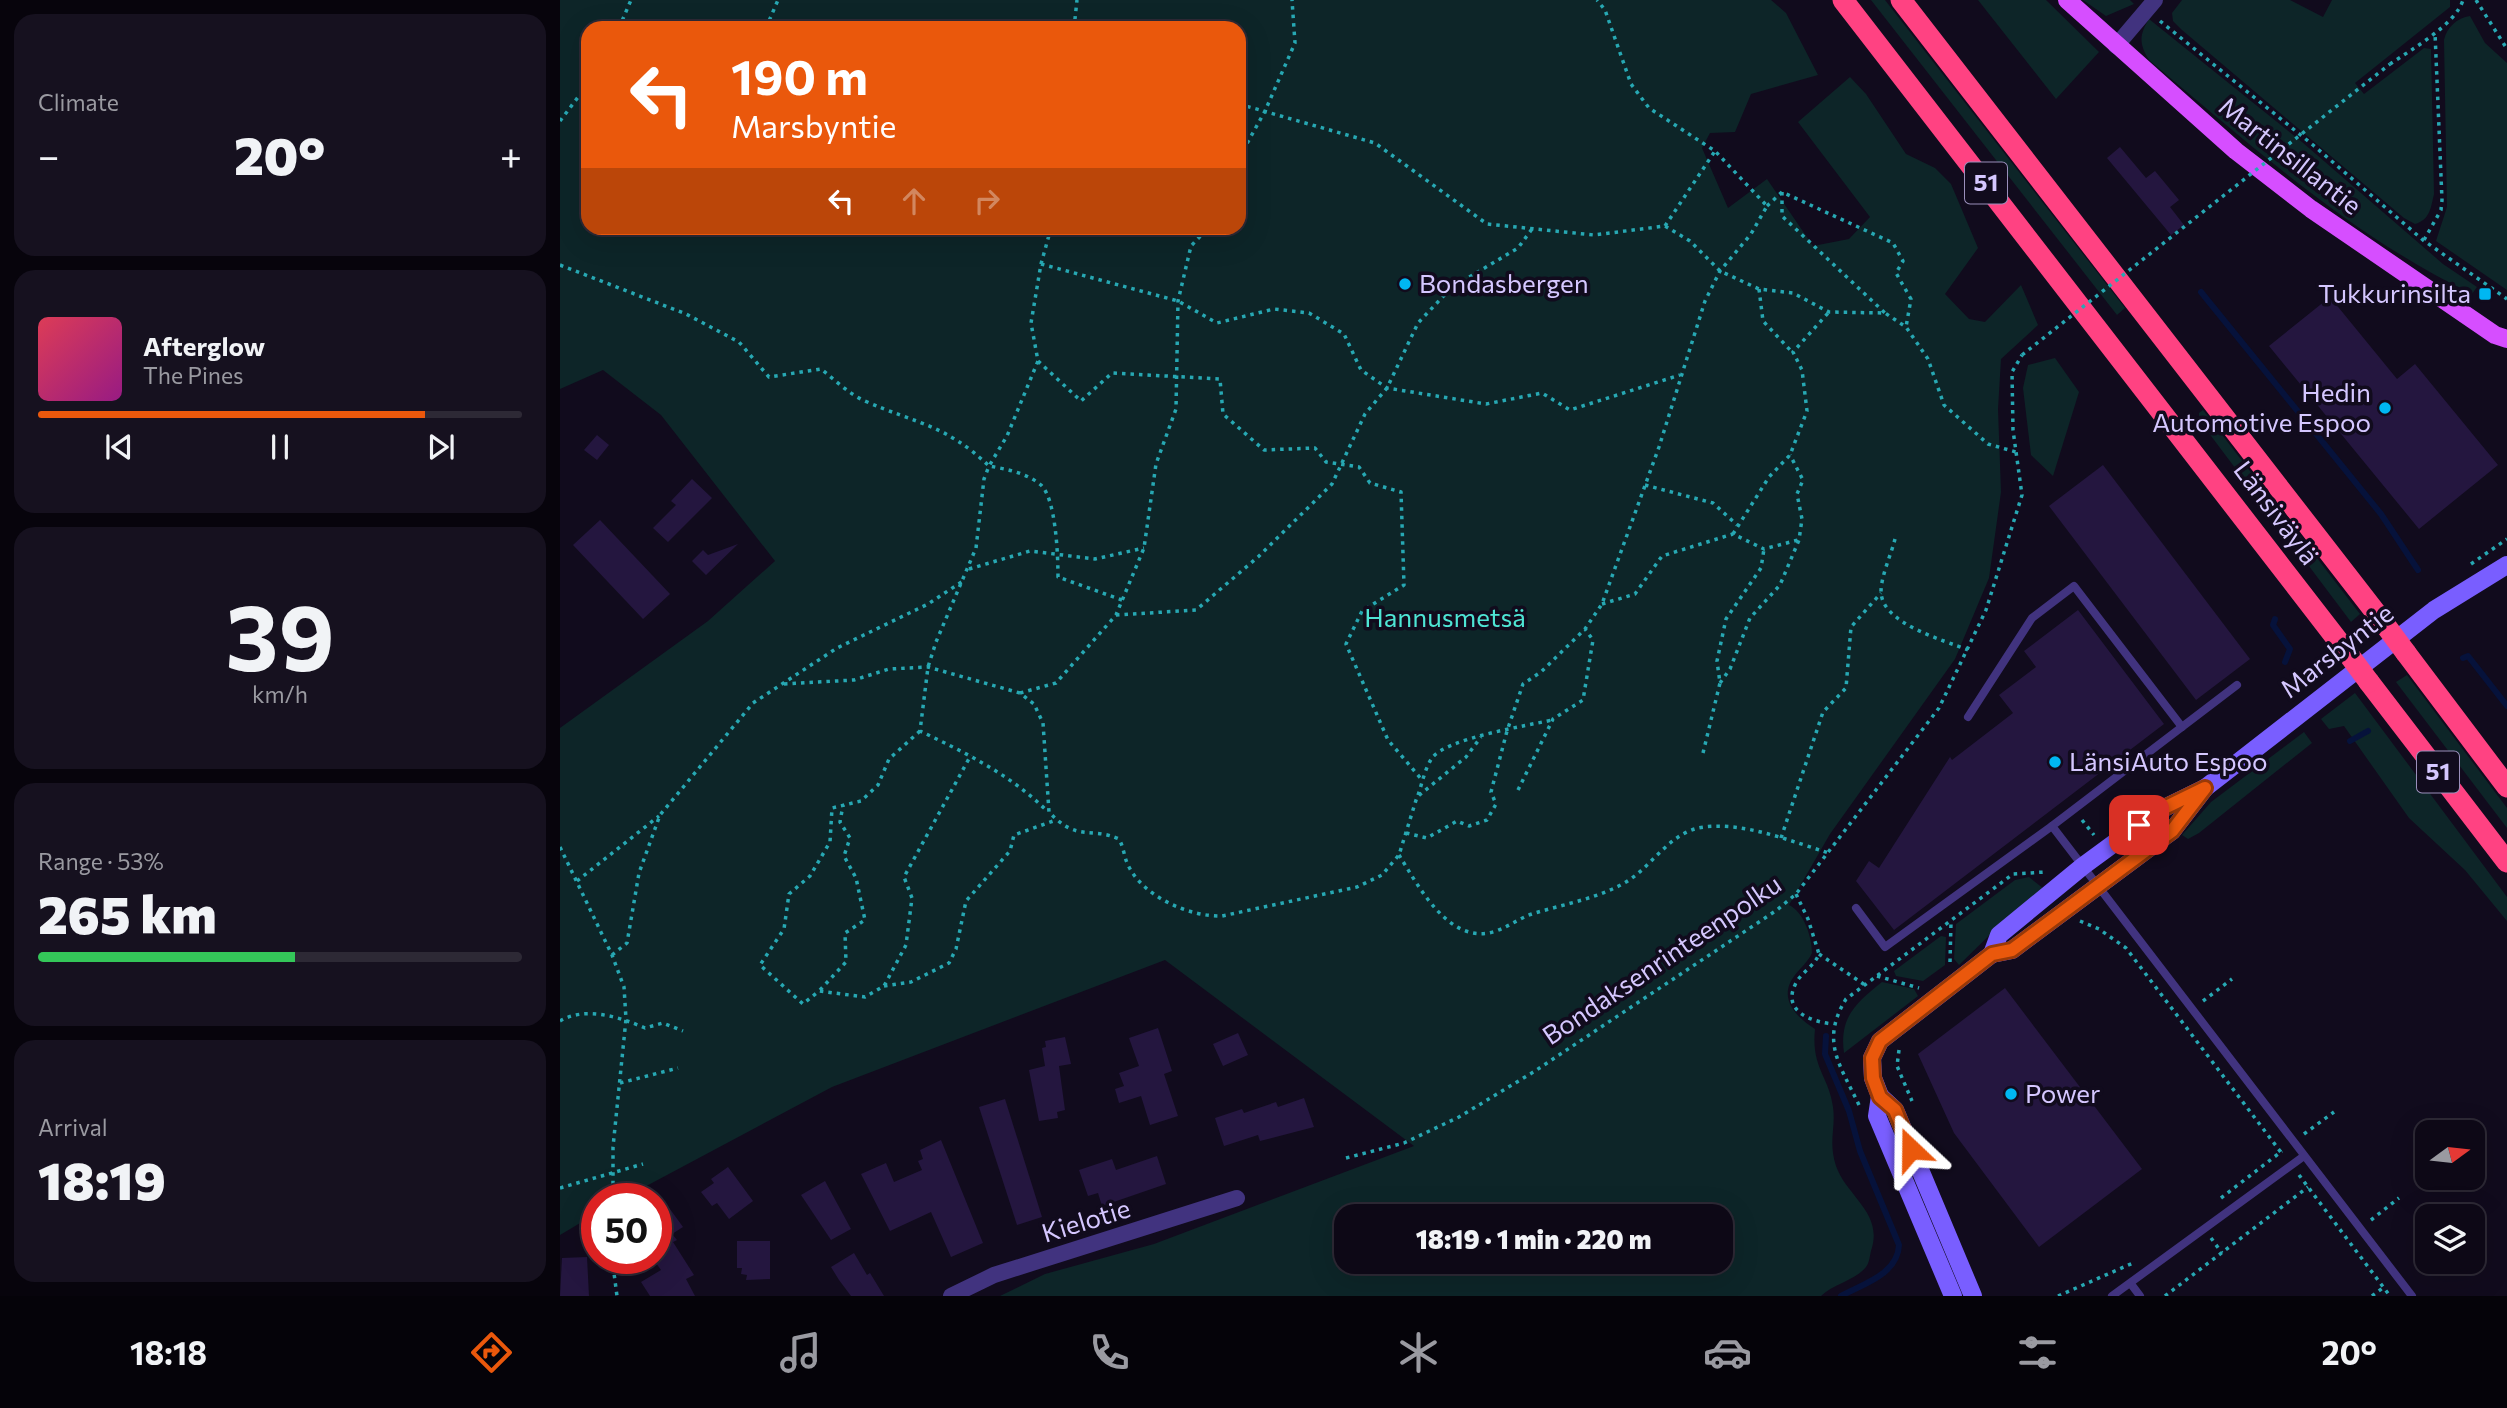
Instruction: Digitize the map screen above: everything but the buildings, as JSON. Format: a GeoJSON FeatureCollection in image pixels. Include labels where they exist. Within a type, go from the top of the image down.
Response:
{"type":"FeatureCollection","features":[{"type":"Feature","properties":{"kind":"highway","name":"Länsiväylä"},"geometry":{"type":"LineString","coordinates":[[1843,0],[2507,862]]}},
{"type":"Feature","properties":{"kind":"highway","name":"Länsiväylä"},"geometry":{"type":"LineString","coordinates":[[1901,0],[2383,622],[2507,787]]}},
{"type":"Feature","properties":{"kind":"main road","name":"Martinsillantie"},"geometry":{"type":"LineString","coordinates":[[2067,0],[2236,151],[2311,209],[2501,337],[2507,351]]}},
{"type":"Feature","properties":{"kind":"main road","name":"Marsbyntie"},"geometry":{"type":"LineString","coordinates":[[1992,954],[1999,935],[2083,866],[2158,811],[2205,788],[2434,610],[2507,565]]}},
{"type":"Feature","properties":{"kind":"main road","name":"Marsbyntie"},"geometry":{"type":"LineString","coordinates":[[1973,1296],[1895,1110],[1880,1097],[1873,1078],[1872,1058],[1880,1041],[1992,954],[2012,950],[2172,831],[2205,788]]}},
{"type":"Feature","properties":{"kind":"main road","name":"Marsbyntie"},"geometry":{"type":"LineString","coordinates":[[1880,1097],[1877,1116],[1953,1296]]}},
{"type":"Feature","properties":{"kind":"street"},"geometry":{"type":"LineString","coordinates":[[2116,46],[2151,5]]}},
{"type":"Feature","properties":{"kind":"street","name":"Kielotie"},"geometry":{"type":"LineString","coordinates":[[951,1296],[993,1275],[1237,1198]]}},
{"type":"Feature","properties":{"kind":"lane"},"geometry":{"type":"LineString","coordinates":[[1968,718],[2032,618],[2074,586],[2182,727]]}},
{"type":"Feature","properties":{"kind":"lane"},"geometry":{"type":"LineString","coordinates":[[1856,908],[1885,947],[2075,810],[2237,685]]}},
{"type":"Feature","properties":{"kind":"lane"},"geometry":{"type":"LineString","coordinates":[[2052,826],[2412,1296]]}},
{"type":"Feature","properties":{"kind":"lane"},"geometry":{"type":"LineString","coordinates":[[2112,1296],[2304,1156]]}},
{"type":"Feature","properties":{"kind":"lane"},"geometry":{"type":"LineString","coordinates":[[2131,1284],[2140,1296]]}},
{"type":"Feature","properties":{"kind":"path"},"geometry":{"type":"LineString","coordinates":[[622,21],[631,0]]}},
{"type":"Feature","properties":{"kind":"path"},"geometry":{"type":"LineString","coordinates":[[769,21],[778,0]]}},
{"type":"Feature","properties":{"kind":"path"},"geometry":{"type":"LineString","coordinates":[[1075,21],[1077,0]]}},
{"type":"Feature","properties":{"kind":"path"},"geometry":{"type":"LineString","coordinates":[[1246,145],[1265,111],[1295,43],[1292,0]]}},
{"type":"Feature","properties":{"kind":"path"},"geometry":{"type":"LineString","coordinates":[[1597,0],[1605,10],[1630,84],[1649,108],[1715,151],[1767,206]]}},
{"type":"Feature","properties":{"kind":"path"},"geometry":{"type":"LineString","coordinates":[[2423,240],[2441,210],[2442,200],[2435,33],[2461,7],[2463,0]]}},
{"type":"Feature","properties":{"kind":"path"},"geometry":{"type":"LineString","coordinates":[[2476,0],[2507,49]]}},
{"type":"Feature","properties":{"kind":"path"},"geometry":{"type":"LineString","coordinates":[[2151,5],[2423,240],[2507,299]]}},
{"type":"Feature","properties":{"kind":"path","name":"Bondaksenrinteenpolku"},"geometry":{"type":"LineString","coordinates":[[1346,1158],[1404,1143],[1459,1117],[1535,1071],[1777,910],[1796,894],[1939,708],[1968,650],[2004,559],[2022,495],[2016,452],[2012,372],[2022,355],[2390,64],[2435,33]]}},
{"type":"Feature","properties":{"kind":"path"},"geometry":{"type":"LineString","coordinates":[[560,121],[581,92]]}},
{"type":"Feature","properties":{"kind":"path"},"geometry":{"type":"LineString","coordinates":[[1246,106],[1375,143],[1487,225],[1594,235],[1665,226],[1690,241],[1720,271],[1759,289],[1793,293],[1829,312],[1885,313]]}},
{"type":"Feature","properties":{"kind":"path"},"geometry":{"type":"LineString","coordinates":[[1665,226],[1715,151]]}},
{"type":"Feature","properties":{"kind":"path"},"geometry":{"type":"LineString","coordinates":[[1406,834],[1427,838],[1457,821],[1469,826],[1487,820],[1496,804],[1491,792],[1523,684],[1541,672],[1585,629],[1602,604],[1645,485],[1705,301],[1720,271],[1751,234],[1767,206],[1782,192]]}},
{"type":"Feature","properties":{"kind":"path"},"geometry":{"type":"LineString","coordinates":[[1782,192],[1782,216],[1885,313],[1906,327],[1928,359],[1944,405],[1988,444],[2016,452]]}},
{"type":"Feature","properties":{"kind":"path"},"geometry":{"type":"LineString","coordinates":[[1782,192],[1893,243],[1903,261],[1896,273],[1911,299],[1906,327]]}},
{"type":"Feature","properties":{"kind":"path"},"geometry":{"type":"LineString","coordinates":[[1116,615],[1196,610],[1258,557],[1332,484],[1365,414],[1387,388],[1418,323],[1451,288],[1518,248],[1532,229]]}},
{"type":"Feature","properties":{"kind":"path"},"geometry":{"type":"LineString","coordinates":[[842,805],[840,822],[850,838],[844,856],[856,878],[865,920],[845,933],[846,962],[803,1004],[760,965],[784,929],[789,894],[810,876],[830,842],[832,808],[842,805],[861,801],[878,785],[889,759],[920,731],[928,667],[976,548],[984,480],[1007,436],[1038,361],[1031,323],[1049,235]]}},
{"type":"Feature","properties":{"kind":"path"},"geometry":{"type":"LineString","coordinates":[[1020,693],[1056,683],[1116,615],[1144,548],[1156,464],[1176,409],[1178,302],[1191,246],[1201,235]]}},
{"type":"Feature","properties":{"kind":"path"},"geometry":{"type":"LineString","coordinates":[[1041,264],[1178,302],[1217,323],[1274,309],[1310,313],[1344,334],[1361,370],[1387,388],[1486,404],[1542,393],[1570,410],[1682,375]]}},
{"type":"Feature","properties":{"kind":"path"},"geometry":{"type":"LineString","coordinates":[[560,265],[686,314],[739,342],[769,377],[821,369],[862,400],[926,423],[964,442],[989,466],[1016,472],[1042,486],[1051,507],[1059,577],[1122,601]]}},
{"type":"Feature","properties":{"kind":"path"},"geometry":{"type":"LineString","coordinates":[[1733,534],[1769,477],[1790,455],[1807,411],[1801,370],[1793,352],[1763,321],[1759,289]]}},
{"type":"Feature","properties":{"kind":"path"},"geometry":{"type":"LineString","coordinates":[[1793,352],[1829,312]]}},
{"type":"Feature","properties":{"kind":"path"},"geometry":{"type":"LineString","coordinates":[[1038,361],[1081,401],[1112,373],[1220,379],[1223,414],[1264,450],[1315,448],[1326,462],[1359,467],[1370,483],[1401,492],[1404,585],[1362,611],[1346,644],[1388,740],[1423,781]]}},
{"type":"Feature","properties":{"kind":"path"},"geometry":{"type":"LineString","coordinates":[[1720,683],[1730,669],[1750,618],[1780,585],[1799,540],[1802,519],[1797,494],[1803,480],[1790,455]]}},
{"type":"Feature","properties":{"kind":"path"},"geometry":{"type":"LineString","coordinates":[[1645,485],[1713,502],[1737,525]]}},
{"type":"Feature","properties":{"kind":"path"},"geometry":{"type":"LineString","coordinates":[[1602,604],[1635,594],[1662,556],[1733,534],[1764,549],[1799,540]]}},
{"type":"Feature","properties":{"kind":"path"},"geometry":{"type":"LineString","coordinates":[[1781,838],[1823,712],[1846,688],[1851,628],[1881,593],[1895,539]]}},
{"type":"Feature","properties":{"kind":"path"},"geometry":{"type":"LineString","coordinates":[[968,569],[1030,551],[1095,559],[1144,548]]}},
{"type":"Feature","properties":{"kind":"path"},"geometry":{"type":"LineString","coordinates":[[1703,753],[1720,683],[1717,661],[1726,618],[1761,568],[1764,549]]}},
{"type":"Feature","properties":{"kind":"path"},"geometry":{"type":"LineString","coordinates":[[577,881],[660,815],[753,703],[837,648],[928,604],[965,580]]}},
{"type":"Feature","properties":{"kind":"path"},"geometry":{"type":"LineString","coordinates":[[1881,593],[1887,608],[1898,621],[1968,650]]}},
{"type":"Feature","properties":{"kind":"path"},"geometry":{"type":"LineString","coordinates":[[920,731],[971,755],[1024,788],[1056,820],[1076,834],[1119,839],[1128,866],[1149,891],[1202,917],[1222,916],[1357,887],[1382,875],[1399,855],[1433,757],[1468,737],[1481,737],[1553,719],[1583,700],[1593,640],[1585,629]]}},
{"type":"Feature","properties":{"kind":"path"},"geometry":{"type":"LineString","coordinates":[[784,684],[854,680],[889,669],[928,667],[1020,693],[1034,704],[1043,723],[1049,812]]}},
{"type":"Feature","properties":{"kind":"path"},"geometry":{"type":"LineString","coordinates":[[1518,790],[1553,719]]}},
{"type":"Feature","properties":{"kind":"path"},"geometry":{"type":"LineString","coordinates":[[1417,797],[1465,757],[1481,737]]}},
{"type":"Feature","properties":{"kind":"path"},"geometry":{"type":"LineString","coordinates":[[884,986],[906,945],[912,898],[904,877],[971,755]]}},
{"type":"Feature","properties":{"kind":"path"},"geometry":{"type":"LineString","coordinates":[[2075,810],[2094,835]]}},
{"type":"Feature","properties":{"kind":"path"},"geometry":{"type":"LineString","coordinates":[[612,955],[627,943],[639,873],[660,815]]}},
{"type":"Feature","properties":{"kind":"path"},"geometry":{"type":"LineString","coordinates":[[820,990],[865,997],[884,986],[911,982],[949,963],[956,949],[966,901],[1010,851],[1014,835],[1056,820]]}},
{"type":"Feature","properties":{"kind":"path"},"geometry":{"type":"LineString","coordinates":[[1399,855],[1441,918],[1475,933],[1495,931],[1527,915],[1598,894],[1628,881],[1686,832],[1704,827],[1733,827],[1829,853]]}},
{"type":"Feature","properties":{"kind":"path"},"geometry":{"type":"LineString","coordinates":[[560,847],[612,955],[624,987],[626,1020],[613,1183]]}},
{"type":"Feature","properties":{"kind":"path"},"geometry":{"type":"LineString","coordinates":[[1796,894],[1808,919],[1819,954],[1865,985]]}},
{"type":"Feature","properties":{"kind":"path"},"geometry":{"type":"LineString","coordinates":[[2110,902],[2081,923],[2099,929],[2126,948],[2390,1296]]}},
{"type":"Feature","properties":{"kind":"path"},"geometry":{"type":"LineString","coordinates":[[1951,922],[1951,965]]}},
{"type":"Feature","properties":{"kind":"path"},"geometry":{"type":"LineString","coordinates":[[1819,954],[1796,982],[1793,1000],[1800,1014],[1812,1022],[1833,1024]]}},
{"type":"Feature","properties":{"kind":"path"},"geometry":{"type":"LineString","coordinates":[[1877,976],[1921,989]]}},
{"type":"Feature","properties":{"kind":"path"},"geometry":{"type":"LineString","coordinates":[[2180,1019],[2232,979]]}},
{"type":"Feature","properties":{"kind":"path"},"geometry":{"type":"LineString","coordinates":[[560,1021],[588,1014],[626,1020],[645,1028],[663,1023],[683,1031]]}},
{"type":"Feature","properties":{"kind":"path"},"geometry":{"type":"LineString","coordinates":[[1902,1043],[1896,1057],[1896,1066],[1914,1104]]}},
{"type":"Feature","properties":{"kind":"path"},"geometry":{"type":"LineString","coordinates":[[620,1083],[678,1068]]}},
{"type":"Feature","properties":{"kind":"path"},"geometry":{"type":"LineString","coordinates":[[2211,1205],[2334,1112]]}},
{"type":"Feature","properties":{"kind":"path"},"geometry":{"type":"LineString","coordinates":[[560,1188],[643,1164]]}},
{"type":"Feature","properties":{"kind":"path"},"geometry":{"type":"LineString","coordinates":[[2165,1296],[2308,1187]]}},
{"type":"Feature","properties":{"kind":"path"},"geometry":{"type":"LineString","coordinates":[[2366,1224],[2399,1198]]}},
{"type":"Feature","properties":{"kind":"path"},"geometry":{"type":"LineString","coordinates":[[2059,1296],[2138,1261]]}},
{"type":"Feature","properties":{"kind":"path"},"geometry":{"type":"LineString","coordinates":[[614,1274],[617,1296]]}},
{"type":"Feature","properties":{"kind":"path"},"geometry":{"type":"LineString","coordinates":[[2372,1296],[2384,1287]]}},
{"type":"Feature","properties":{"kind":"green space","name":"Hannusmetsä"},"geometry":{"type":"Polygon","coordinates":[[[560,0],[1771,0],[1786,13],[1818,75],[1751,94],[1735,132],[1710,133],[1702,148],[1728,208],[1767,179],[1813,246],[1849,239],[1870,217],[1798,122],[1850,77],[1866,94],[1906,154],[1935,168],[1951,184],[1978,248],[1945,294],[1969,319],[1985,322],[2021,285],[2038,325],[2001,359],[1998,409],[2001,492],[1989,578],[1955,659],[1830,834],[1789,905],[1799,913],[1806,926],[1812,953],[1790,983],[1788,999],[1801,1019],[1815,1029],[1814,1042],[1818,1063],[1833,1107],[1832,1142],[1836,1166],[1873,1226],[1874,1238],[1867,1266],[1821,1296],[1000,1296],[1045,1274],[1154,1244],[1414,1146],[1165,960],[832,1087],[652,1183],[581,1183],[581,1223],[560,1235],[560,728],[708,621],[775,561],[661,415],[603,370],[560,389],[560,0]]]}},
{"type":"Feature","properties":{"kind":"green space"},"geometry":{"type":"Polygon","coordinates":[[[1871,0],[1885,0],[2125,308],[2117,315],[1871,0]]]}},
{"type":"Feature","properties":{"kind":"green space"},"geometry":{"type":"Polygon","coordinates":[[[1978,0],[2046,0],[2099,52],[2056,99],[1978,0]]]}},
{"type":"Feature","properties":{"kind":"green space"},"geometry":{"type":"Polygon","coordinates":[[[2083,0],[2130,0],[2134,4],[2106,16],[2083,0]]]}},
{"type":"Feature","properties":{"kind":"green space"},"geometry":{"type":"Polygon","coordinates":[[[2182,0],[2290,0],[2323,17],[2332,0],[2450,0],[2450,7],[2355,83],[2364,94],[2424,48],[2431,49],[2434,194],[2427,216],[2415,224],[2404,218],[2182,30],[2173,21],[2172,13],[2182,0]]]}},
{"type":"Feature","properties":{"kind":"green space"},"geometry":{"type":"Polygon","coordinates":[[[2470,16],[2485,43],[2507,63],[2507,290],[2436,241],[2447,207],[2444,40],[2453,24],[2470,16]]]}},
{"type":"Feature","properties":{"kind":"green space"},"geometry":{"type":"Polygon","coordinates":[[[2149,19],[2302,142],[2443,264],[2477,287],[2472,294],[2428,271],[2344,217],[2264,156],[2149,60],[2142,40],[2143,30],[2149,19]]]}},
{"type":"Feature","properties":{"kind":"green space"},"geometry":{"type":"Polygon","coordinates":[[[2055,358],[2079,392],[2053,476],[2031,455],[2023,388],[2028,365],[2055,358]]]}},
{"type":"Feature","properties":{"kind":"green space"},"geometry":{"type":"Polygon","coordinates":[[[2203,410],[2360,614],[2351,622],[2199,420],[2199,413],[2203,410]]]}},
{"type":"Feature","properties":{"kind":"green space"},"geometry":{"type":"Polygon","coordinates":[[[2407,675],[2507,808],[2507,828],[2396,682],[2407,675]]]}},
{"type":"Feature","properties":{"kind":"green space"},"geometry":{"type":"Polygon","coordinates":[[[2355,693],[2507,897],[2507,921],[2465,870],[2409,818],[2344,726],[2329,729],[2321,719],[2355,693]]]}},
{"type":"Feature","properties":{"kind":"green space"},"geometry":{"type":"Polygon","coordinates":[[[2304,732],[2312,743],[2199,833],[2188,839],[2182,835],[2211,802],[2304,732]]]}},
{"type":"Feature","properties":{"kind":"green space"},"geometry":{"type":"Polygon","coordinates":[[[2029,877],[2044,889],[2005,920],[1959,965],[1954,959],[1956,924],[2015,880],[2029,877]]]}},
{"type":"Feature","properties":{"kind":"green space"},"geometry":{"type":"Polygon","coordinates":[[[1941,936],[1946,937],[1945,965],[1923,981],[1896,976],[1894,971],[1941,936]]]}},
{"type":"Feature","properties":{"kind":"green space"},"geometry":{"type":"Polygon","coordinates":[[[1882,982],[1914,989],[1918,996],[1844,1053],[1844,1030],[1851,1012],[1882,982]]]}},
{"type":"Feature","properties":{"kind":"waterway"},"geometry":{"type":"LineString","coordinates":[[2201,292],[2381,514],[2418,570]]}},
{"type":"Feature","properties":{"kind":"waterway"},"geometry":{"type":"LineString","coordinates":[[2275,619],[2273,625],[2290,649],[2285,662]]}},
{"type":"Feature","properties":{"kind":"waterway"},"geometry":{"type":"LineString","coordinates":[[2463,658],[2468,656],[2507,706]]}},
{"type":"Feature","properties":{"kind":"waterway"},"geometry":{"type":"LineString","coordinates":[[2350,741],[2368,731]]}},
{"type":"Feature","properties":{"kind":"waterway"},"geometry":{"type":"LineString","coordinates":[[1826,1036],[1825,1054],[1849,1111],[1860,1151],[1899,1245],[1893,1264],[1886,1271],[1841,1296]]}},
{"type":"Feature","properties":{"kind":"place","name":"Bondasbergen"},"geometry":{"type":"Point","coordinates":[1405,284]}},
{"type":"Feature","properties":{"kind":"place","name":"Tukkurinsilta"},"geometry":{"type":"Point","coordinates":[2485,294]}},
{"type":"Feature","properties":{"kind":"place","name":"Hedin Automotive Espoo"},"geometry":{"type":"Point","coordinates":[2385,408]}},
{"type":"Feature","properties":{"kind":"place","name":"LänsiAuto Espoo"},"geometry":{"type":"Point","coordinates":[2055,762]}},
{"type":"Feature","properties":{"kind":"place","name":"Power"},"geometry":{"type":"Point","coordinates":[2011,1094]}},
{"type":"Feature","properties":{"kind":"route"},"geometry":{"type":"LineString","coordinates":[[1911,1149],[1895,1110],[1880,1097],[1873,1078],[1872,1058],[1880,1041],[1893,1028],[1992,954],[2012,950],[2172,831],[2205,788],[2158,811],[2139,825]]}}]}
